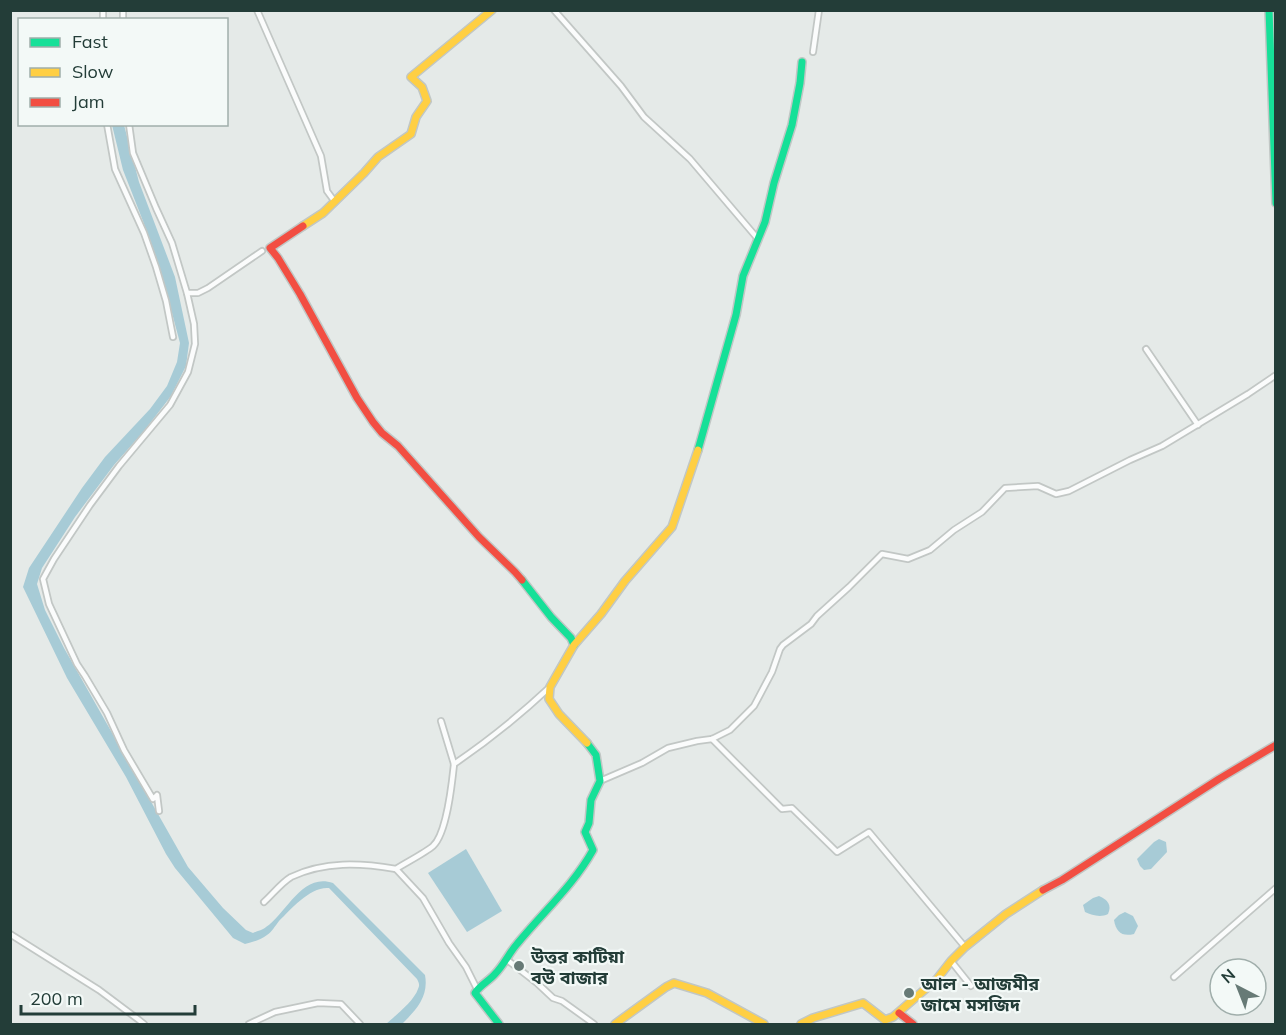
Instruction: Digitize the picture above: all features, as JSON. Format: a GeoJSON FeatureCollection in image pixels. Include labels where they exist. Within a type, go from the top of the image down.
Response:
{"type":"FeatureCollection","features":[{"type":"Feature","properties":{"kind":"main road"},"geometry":{"type":"LineString","coordinates":[[492,10],[411,77],[421,84],[427,101],[416,117],[411,134],[378,157],[323,213],[270,248],[300,294],[357,398],[374,423],[398,446],[479,537],[515,572],[571,638],[574,645]]}},
{"type":"Feature","properties":{"kind":"main road"},"geometry":{"type":"LineString","coordinates":[[1269,10],[1275,203]]}},
{"type":"Feature","properties":{"kind":"main road"},"geometry":{"type":"LineString","coordinates":[[499,1024],[475,993],[477,989],[494,975],[516,945],[547,913],[585,867],[593,850],[585,832],[590,823],[591,800],[600,782],[596,755],[559,714],[549,699],[550,687],[574,645],[672,527],[703,436],[736,315],[743,276],[765,222],[792,125],[802,62]]}},
{"type":"Feature","properties":{"kind":"main road"},"geometry":{"type":"LineString","coordinates":[[801,1024],[813,1018],[863,1003],[885,1020],[893,1017],[938,980],[951,961],[965,947],[1006,914],[1275,745]]}},
{"type":"Feature","properties":{"kind":"main road"},"geometry":{"type":"LineString","coordinates":[[615,1024],[674,983],[707,993],[764,1024]]}},
{"type":"Feature","properties":{"kind":"main road"},"geometry":{"type":"LineString","coordinates":[[899,1013],[913,1024]]}},
{"type":"Feature","properties":{"kind":"street"},"geometry":{"type":"LineString","coordinates":[[257,10],[321,156],[327,191],[335,202]]}},
{"type":"Feature","properties":{"kind":"street"},"geometry":{"type":"LineString","coordinates":[[554,10],[621,86],[644,117],[690,159],[758,239]]}},
{"type":"Feature","properties":{"kind":"street"},"geometry":{"type":"LineString","coordinates":[[813,52],[819,10]]}},
{"type":"Feature","properties":{"kind":"street"},"geometry":{"type":"LineString","coordinates":[[107,126],[115,169],[144,233],[156,267],[166,300],[173,337]]}},
{"type":"Feature","properties":{"kind":"street"},"geometry":{"type":"LineString","coordinates":[[129,126],[133,153],[172,243],[187,293],[194,324],[195,344],[188,372],[170,405],[90,505],[43,579],[49,604],[77,664],[107,713],[124,750],[153,799],[157,795],[159,811]]}},
{"type":"Feature","properties":{"kind":"street"},"geometry":{"type":"LineString","coordinates":[[187,293],[198,293],[208,288],[262,250]]}},
{"type":"Feature","properties":{"kind":"street"},"geometry":{"type":"LineString","coordinates":[[1146,349],[1198,425]]}},
{"type":"Feature","properties":{"kind":"street"},"geometry":{"type":"LineString","coordinates":[[600,782],[668,748],[712,739],[730,730],[754,706],[783,645],[812,624],[817,616],[882,554],[908,559],[930,550],[954,530],[982,512],[1005,488],[1038,486],[1056,494],[1069,490],[1162,446],[1275,375]]}},
{"type":"Feature","properties":{"kind":"street"},"geometry":{"type":"LineString","coordinates":[[454,764],[483,745],[550,687]]}},
{"type":"Feature","properties":{"kind":"street"},"geometry":{"type":"LineString","coordinates":[[264,902],[290,878],[324,866],[363,864],[396,868],[433,846],[440,835],[452,791],[454,764],[441,721]]}},
{"type":"Feature","properties":{"kind":"street"},"geometry":{"type":"LineString","coordinates":[[712,739],[782,809],[792,808],[837,852],[868,832],[965,947]]}},
{"type":"Feature","properties":{"kind":"street"},"geometry":{"type":"LineString","coordinates":[[396,868],[423,898],[477,989]]}},
{"type":"Feature","properties":{"kind":"street"},"geometry":{"type":"LineString","coordinates":[[1174,977],[1275,888]]}},
{"type":"Feature","properties":{"kind":"street"},"geometry":{"type":"LineString","coordinates":[[10,934],[99,990],[144,1024]]}},
{"type":"Feature","properties":{"kind":"street"},"geometry":{"type":"LineString","coordinates":[[506,959],[537,982],[553,998],[562,1001],[594,1024]]}},
{"type":"Feature","properties":{"kind":"street"},"geometry":{"type":"LineString","coordinates":[[951,961],[971,986]]}},
{"type":"Feature","properties":{"kind":"street"},"geometry":{"type":"LineString","coordinates":[[249,1024],[275,1012],[318,1003],[341,1004],[360,1024]]}},
{"type":"Feature","properties":{"kind":"water"},"geometry":{"type":"Polygon","coordinates":[[[112,126],[124,126],[139,182],[175,277],[189,343],[186,366],[171,396],[75,517],[42,568],[37,584],[45,610],[64,648],[188,867],[223,908],[246,930],[253,933],[273,921],[295,896],[312,883],[322,881],[333,883],[425,975],[423,996],[402,1024],[386,1024],[416,994],[419,986],[417,979],[329,888],[322,888],[308,894],[262,938],[245,944],[233,938],[166,854],[126,777],[67,678],[23,587],[29,568],[82,488],[105,457],[150,409],[167,386],[177,362],[180,343],[164,283],[123,170],[112,126]]]}},
{"type":"Feature","properties":{"kind":"water"},"geometry":{"type":"Polygon","coordinates":[[[1159,839],[1166,842],[1167,852],[1151,869],[1144,870],[1137,859],[1159,839]]]}},
{"type":"Feature","properties":{"kind":"water"},"geometry":{"type":"Polygon","coordinates":[[[466,849],[502,911],[467,932],[428,873],[466,849]]]}},
{"type":"Feature","properties":{"kind":"water"},"geometry":{"type":"Polygon","coordinates":[[[1099,896],[1108,903],[1110,908],[1108,914],[1099,916],[1085,912],[1083,905],[1099,896]]]}},
{"type":"Feature","properties":{"kind":"water"},"geometry":{"type":"Polygon","coordinates":[[[1125,912],[1133,916],[1138,926],[1134,934],[1120,933],[1116,928],[1114,920],[1125,912]]]}},
{"type":"Feature","properties":{"kind":"traffic: fast"},"geometry":{"type":"LineString","coordinates":[[1269,10],[1276,203]]}},
{"type":"Feature","properties":{"kind":"traffic: fast"},"geometry":{"type":"LineString","coordinates":[[698,450],[736,315],[743,276],[765,222],[792,125],[802,62]]}},
{"type":"Feature","properties":{"kind":"traffic: fast"},"geometry":{"type":"LineString","coordinates":[[522,580],[571,638],[574,645]]}},
{"type":"Feature","properties":{"kind":"traffic: fast"},"geometry":{"type":"LineString","coordinates":[[499,1024],[475,993],[493,976],[517,944],[567,887],[593,850],[585,832],[589,823],[591,800],[600,781],[596,755],[587,743]]}},
{"type":"Feature","properties":{"kind":"traffic: slow"},"geometry":{"type":"LineString","coordinates":[[303,226],[323,213],[378,157],[411,134],[416,117],[427,101],[422,87],[411,77],[492,10]]}},
{"type":"Feature","properties":{"kind":"traffic: slow"},"geometry":{"type":"LineString","coordinates":[[587,743],[559,714],[549,699],[550,687],[574,645],[672,527],[698,450]]}},
{"type":"Feature","properties":{"kind":"traffic: slow"},"geometry":{"type":"LineString","coordinates":[[801,1024],[813,1018],[863,1003],[885,1020],[893,1017],[937,979],[965,947],[1006,914],[1043,890]]}},
{"type":"Feature","properties":{"kind":"traffic: slow"},"geometry":{"type":"LineString","coordinates":[[615,1024],[674,983],[707,993],[764,1024]]}},
{"type":"Feature","properties":{"kind":"traffic: jam"},"geometry":{"type":"LineString","coordinates":[[303,226],[270,248],[300,294],[357,398],[382,433],[398,446],[479,537],[522,580]]}},
{"type":"Feature","properties":{"kind":"traffic: jam"},"geometry":{"type":"LineString","coordinates":[[1043,890],[1276,745]]}},
{"type":"Feature","properties":{"kind":"traffic: jam"},"geometry":{"type":"LineString","coordinates":[[899,1013],[913,1024]]}},
{"type":"Feature","properties":{"kind":"place","name":"উত্তর কাটিয়া বউ বাজার"},"geometry":{"type":"Point","coordinates":[519,966]}},
{"type":"Feature","properties":{"kind":"place","name":"আল - আজমীর জামে মসজিদ"},"geometry":{"type":"Point","coordinates":[909,993]}}]}
